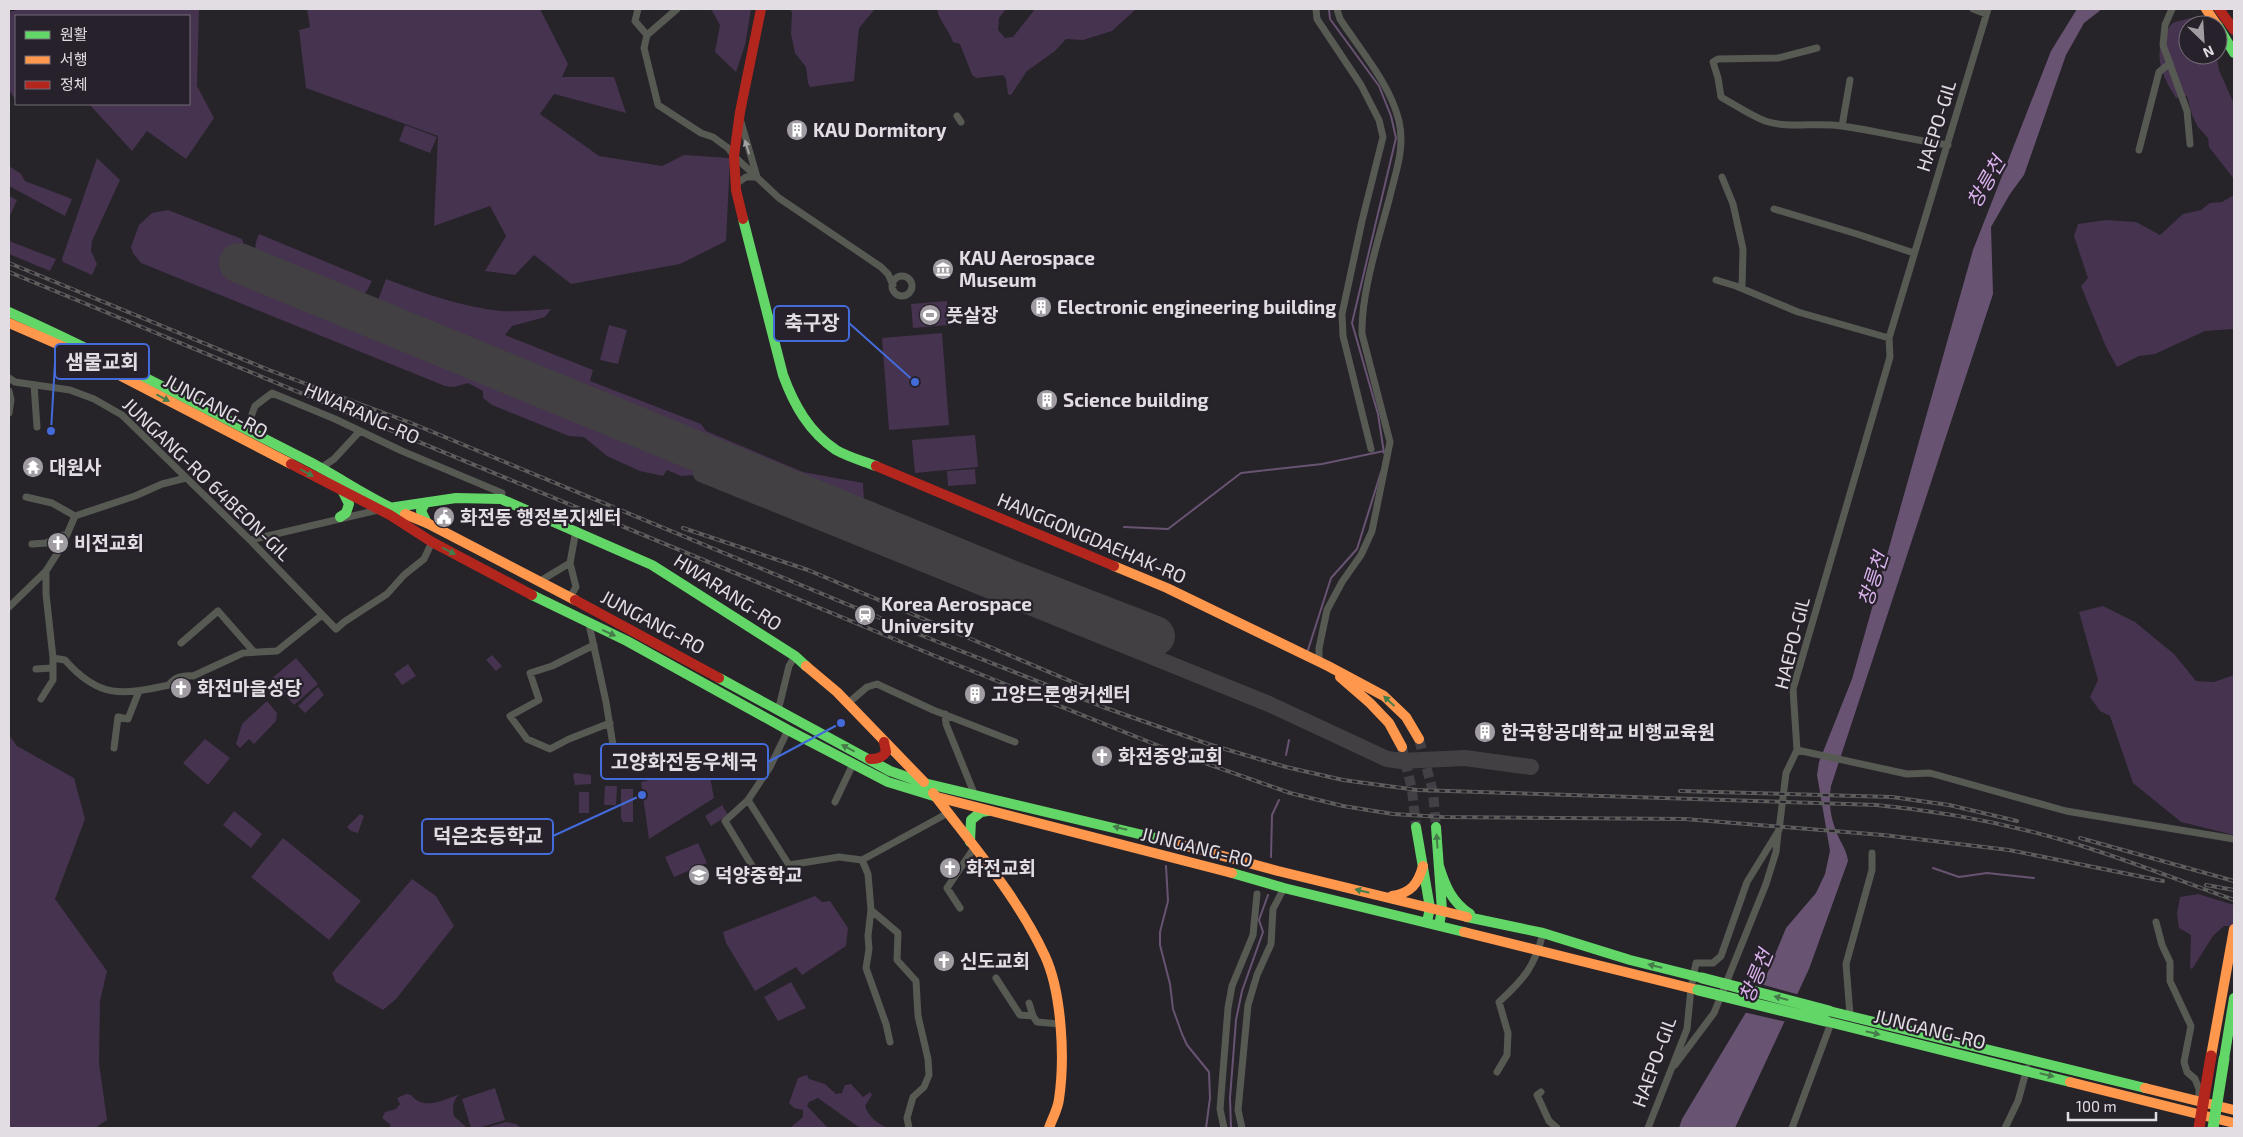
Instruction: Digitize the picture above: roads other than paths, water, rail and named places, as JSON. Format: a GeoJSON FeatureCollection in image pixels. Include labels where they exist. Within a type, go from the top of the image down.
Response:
{"type":"FeatureCollection","features":[{"type":"Feature","properties":{"kind":"main road","name":"HANGGONGDAEHAK-RO"},"geometry":{"type":"LineString","coordinates":[[761,9],[739,116],[734,156],[736,184],[748,243],[790,394],[808,425],[837,450],[1167,588],[1320,663]]}},
{"type":"Feature","properties":{"kind":"main road"},"geometry":{"type":"LineString","coordinates":[[2220,9],[2230,34],[2234,53]]}},
{"type":"Feature","properties":{"kind":"main road","name":"JUNGANG-RO"},"geometry":{"type":"LineString","coordinates":[[9,312],[71,340],[321,468],[392,508],[427,523],[540,581],[890,771],[924,783],[1129,830],[1278,871],[1543,933],[1630,960],[1698,977],[1828,1018],[1850,1015],[2028,1065],[2233,1119]]}},
{"type":"Feature","properties":{"kind":"main road","name":"JUNGANG-RO"},"geometry":{"type":"LineString","coordinates":[[9,323],[71,350],[378,510],[432,542],[589,624],[628,641],[788,730],[888,782],[936,797],[1125,847],[1191,861],[1284,888],[1694,989],[2199,1102],[2233,1119]]}},
{"type":"Feature","properties":{"kind":"main road"},"geometry":{"type":"LineString","coordinates":[[340,518],[346,513],[349,504],[343,492]]}},
{"type":"Feature","properties":{"kind":"main road","name":"HWARANG-RO"},"geometry":{"type":"LineString","coordinates":[[378,510],[456,498],[501,499],[576,530],[652,565],[795,656],[837,692],[936,797],[1021,911],[1046,958],[1058,1004],[1063,1053],[1058,1101],[1049,1128]]}},
{"type":"Feature","properties":{"kind":"main road"},"geometry":{"type":"LineString","coordinates":[[424,503],[421,511],[427,523]]}},
{"type":"Feature","properties":{"kind":"main road"},"geometry":{"type":"LineString","coordinates":[[1320,663],[1384,696],[1406,717],[1419,739]]}},
{"type":"Feature","properties":{"kind":"main road"},"geometry":{"type":"LineString","coordinates":[[1320,663],[1370,702],[1389,723],[1402,747]]}},
{"type":"Feature","properties":{"kind":"main road"},"geometry":{"type":"LineString","coordinates":[[870,759],[884,756],[886,752],[884,742]]}},
{"type":"Feature","properties":{"kind":"main road"},"geometry":{"type":"LineString","coordinates":[[972,845],[970,824],[973,817],[984,811],[995,812]]}},
{"type":"Feature","properties":{"kind":"main road"},"geometry":{"type":"LineString","coordinates":[[1427,922],[1436,909],[1439,866],[1436,827]]}},
{"type":"Feature","properties":{"kind":"main road"},"geometry":{"type":"LineString","coordinates":[[1416,828],[1423,866],[1439,925]]}},
{"type":"Feature","properties":{"kind":"main road"},"geometry":{"type":"LineString","coordinates":[[1386,897],[1402,895],[1414,889],[1423,866]]}},
{"type":"Feature","properties":{"kind":"main road"},"geometry":{"type":"LineString","coordinates":[[1439,866],[1449,896],[1456,904],[1481,920]]}},
{"type":"Feature","properties":{"kind":"main road"},"geometry":{"type":"LineString","coordinates":[[2199,1128],[2234,929]]}},
{"type":"Feature","properties":{"kind":"main road"},"geometry":{"type":"LineString","coordinates":[[2214,1128],[2234,998]]}},
{"type":"Feature","properties":{"kind":"street"},"geometry":{"type":"LineString","coordinates":[[638,9],[635,21],[647,35]]}},
{"type":"Feature","properties":{"kind":"street"},"geometry":{"type":"LineString","coordinates":[[677,9],[647,35],[644,48],[658,105],[701,133],[713,137],[728,148],[734,156],[779,198],[881,267],[888,274],[894,291],[899,295],[905,296],[910,292],[912,286],[910,280],[905,276],[898,277],[893,285]]}},
{"type":"Feature","properties":{"kind":"street"},"geometry":{"type":"LineString","coordinates":[[1316,9],[1317,19],[1379,120],[1382,138],[1342,314],[1343,336],[1371,449]]}},
{"type":"Feature","properties":{"kind":"street"},"geometry":{"type":"LineString","coordinates":[[1320,663],[1319,648],[1327,610],[1342,582],[1361,555],[1372,531],[1390,442],[1362,334],[1362,322],[1373,260],[1402,151],[1399,122],[1388,92],[1340,19],[1337,9]]}},
{"type":"Feature","properties":{"kind":"street"},"geometry":{"type":"LineString","coordinates":[[1973,9],[1987,11]]}},
{"type":"Feature","properties":{"kind":"street"},"geometry":{"type":"LineString","coordinates":[[2172,9],[2165,25],[2163,45],[2187,111],[2190,144]]}},
{"type":"Feature","properties":{"kind":"street","name":"HAEPO-GIL"},"geometry":{"type":"LineString","coordinates":[[1648,1128],[1667,1076],[1688,1030],[1694,989],[1698,977],[1696,962],[1713,963],[1721,956],[1746,882],[1779,830],[1786,773],[1797,750],[1793,689],[1890,357],[1889,338],[1987,11]]}},
{"type":"Feature","properties":{"kind":"street"},"geometry":{"type":"LineString","coordinates":[[1817,48],[1778,58],[1718,59],[1712,62],[1718,78],[1721,97],[1764,120],[1780,125],[1820,124],[1842,126],[1948,145]]}},
{"type":"Feature","properties":{"kind":"street"},"geometry":{"type":"LineString","coordinates":[[2138,150],[2159,72],[2170,63]]}},
{"type":"Feature","properties":{"kind":"street"},"geometry":{"type":"LineString","coordinates":[[1842,126],[1850,80]]}},
{"type":"Feature","properties":{"kind":"street"},"geometry":{"type":"LineString","coordinates":[[739,116],[757,177]]}},
{"type":"Feature","properties":{"kind":"street"},"geometry":{"type":"LineString","coordinates":[[736,184],[746,176],[757,177]]}},
{"type":"Feature","properties":{"kind":"street"},"geometry":{"type":"LineString","coordinates":[[1722,177],[1733,204],[1743,249],[1742,288]]}},
{"type":"Feature","properties":{"kind":"street"},"geometry":{"type":"LineString","coordinates":[[1774,209],[1914,253]]}},
{"type":"Feature","properties":{"kind":"street"},"geometry":{"type":"LineString","coordinates":[[881,267],[889,268],[898,277]]}},
{"type":"Feature","properties":{"kind":"street"},"geometry":{"type":"LineString","coordinates":[[1716,280],[1742,288],[1798,312],[1889,338]]}},
{"type":"Feature","properties":{"kind":"street","name":"JUNGANG-RO 64BEON-GIL"},"geometry":{"type":"LineString","coordinates":[[9,378],[15,382],[70,390],[94,399],[122,415],[250,540],[336,629],[387,594],[404,575],[424,559],[432,542]]}},
{"type":"Feature","properties":{"kind":"street"},"geometry":{"type":"LineString","coordinates":[[34,385],[36,427]]}},
{"type":"Feature","properties":{"kind":"street"},"geometry":{"type":"LineString","coordinates":[[9,391],[11,400],[9,413]]}},
{"type":"Feature","properties":{"kind":"street","name":"HWARANG-RO"},"geometry":{"type":"LineString","coordinates":[[246,430],[255,406],[272,393],[502,493],[501,499]]}},
{"type":"Feature","properties":{"kind":"street"},"geometry":{"type":"LineString","coordinates":[[321,468],[334,459],[360,431]]}},
{"type":"Feature","properties":{"kind":"street"},"geometry":{"type":"LineString","coordinates":[[9,607],[46,571],[75,516],[135,496],[162,484],[186,478]]}},
{"type":"Feature","properties":{"kind":"street"},"geometry":{"type":"LineString","coordinates":[[26,497],[52,503],[75,516]]}},
{"type":"Feature","properties":{"kind":"street"},"geometry":{"type":"LineString","coordinates":[[250,540],[378,510]]}},
{"type":"Feature","properties":{"kind":"street"},"geometry":{"type":"LineString","coordinates":[[570,597],[576,587],[570,563],[576,530]]}},
{"type":"Feature","properties":{"kind":"street"},"geometry":{"type":"LineString","coordinates":[[32,544],[46,543],[64,535],[66,536]]}},
{"type":"Feature","properties":{"kind":"street"},"geometry":{"type":"LineString","coordinates":[[540,581],[570,563]]}},
{"type":"Feature","properties":{"kind":"street"},"geometry":{"type":"LineString","coordinates":[[41,699],[53,680],[46,571]]}},
{"type":"Feature","properties":{"kind":"street"},"geometry":{"type":"LineString","coordinates":[[181,643],[218,611],[254,652]]}},
{"type":"Feature","properties":{"kind":"street"},"geometry":{"type":"LineString","coordinates":[[53,658],[65,660],[76,673],[108,691],[122,693],[139,691],[168,685],[171,681],[184,675],[193,676],[234,657],[254,652],[270,653],[280,649],[322,615]]}},
{"type":"Feature","properties":{"kind":"street"},"geometry":{"type":"LineString","coordinates":[[589,624],[613,745],[618,758]]}},
{"type":"Feature","properties":{"kind":"street"},"geometry":{"type":"LineString","coordinates":[[594,645],[552,666],[530,672],[539,700],[510,716],[527,739],[550,749],[569,739],[610,723]]}},
{"type":"Feature","properties":{"kind":"street"},"geometry":{"type":"LineString","coordinates":[[778,711],[790,664],[795,656]]}},
{"type":"Feature","properties":{"kind":"street"},"geometry":{"type":"LineString","coordinates":[[36,669],[52,668]]}},
{"type":"Feature","properties":{"kind":"street"},"geometry":{"type":"LineString","coordinates":[[847,704],[867,687],[877,684],[1015,742]]}},
{"type":"Feature","properties":{"kind":"street"},"geometry":{"type":"LineString","coordinates":[[114,748],[118,717],[128,719],[139,691]]}},
{"type":"Feature","properties":{"kind":"street"},"geometry":{"type":"LineString","coordinates":[[945,714],[946,724],[974,793]]}},
{"type":"Feature","properties":{"kind":"street"},"geometry":{"type":"LineString","coordinates":[[760,879],[725,821],[748,800],[770,767],[788,730]]}},
{"type":"Feature","properties":{"kind":"street"},"geometry":{"type":"LineString","coordinates":[[1797,750],[1907,774],[1930,773],[2066,811],[2234,839]]}},
{"type":"Feature","properties":{"kind":"street"},"geometry":{"type":"LineString","coordinates":[[835,802],[853,764]]}},
{"type":"Feature","properties":{"kind":"street"},"geometry":{"type":"LineString","coordinates":[[748,800],[789,864],[839,857],[862,860],[948,813]]}},
{"type":"Feature","properties":{"kind":"street"},"geometry":{"type":"LineString","coordinates":[[1667,1076],[1714,1013],[1766,884],[1776,852],[1779,830]]}},
{"type":"Feature","properties":{"kind":"street"},"geometry":{"type":"LineString","coordinates":[[960,908],[947,888],[972,845]]}},
{"type":"Feature","properties":{"kind":"street","name":"JUNGANG-RO"},"geometry":{"type":"LineString","coordinates":[[1850,1015],[1846,964],[1872,870],[1872,853]]}},
{"type":"Feature","properties":{"kind":"street"},"geometry":{"type":"LineString","coordinates":[[862,860],[868,874],[871,910],[868,936],[870,949],[866,968],[886,1024],[890,1042]]}},
{"type":"Feature","properties":{"kind":"street"},"geometry":{"type":"LineString","coordinates":[[1242,1128],[1238,1110],[1248,1005],[1257,975],[1271,944],[1273,909],[1284,888]]}},
{"type":"Feature","properties":{"kind":"street"},"geometry":{"type":"LineString","coordinates":[[1224,1128],[1220,1108],[1228,1008],[1232,986],[1253,935],[1257,894]]}},
{"type":"Feature","properties":{"kind":"street"},"geometry":{"type":"LineString","coordinates":[[871,910],[898,933],[897,960],[916,981],[918,1016],[928,1060],[929,1075],[924,1087],[913,1097],[907,1118],[909,1128]]}},
{"type":"Feature","properties":{"kind":"street"},"geometry":{"type":"LineString","coordinates":[[2156,922],[2162,945],[2170,962],[2170,980],[2191,1026],[2184,1062],[2188,1072],[2195,1078],[2199,1089],[2199,1102]]}},
{"type":"Feature","properties":{"kind":"street"},"geometry":{"type":"LineString","coordinates":[[1497,1072],[1507,1055],[1508,1032],[1499,1002],[1515,988],[1533,966],[1543,933]]}},
{"type":"Feature","properties":{"kind":"street"},"geometry":{"type":"LineString","coordinates":[[996,978],[1020,1015],[1033,1016]]}},
{"type":"Feature","properties":{"kind":"street"},"geometry":{"type":"LineString","coordinates":[[1029,1003],[1037,1022],[1060,1024]]}},
{"type":"Feature","properties":{"kind":"street"},"geometry":{"type":"LineString","coordinates":[[1792,1128],[1828,1018]]}},
{"type":"Feature","properties":{"kind":"street"},"geometry":{"type":"LineString","coordinates":[[2005,1128],[2018,1101],[2028,1065]]}},
{"type":"Feature","properties":{"kind":"street"},"geometry":{"type":"LineString","coordinates":[[1541,1092],[1537,1095],[1549,1121],[1557,1128]]}},
{"type":"Feature","properties":{"kind":"waterway"},"geometry":{"type":"LineString","coordinates":[[1329,9],[1330,19],[1379,86],[1391,116],[1396,138],[1352,323],[1378,414],[1384,453]]}},
{"type":"Feature","properties":{"kind":"waterway"},"geometry":{"type":"LineString","coordinates":[[1124,527],[1168,529],[1241,473],[1322,464],[1384,451]]}},
{"type":"Feature","properties":{"kind":"waterway"},"geometry":{"type":"LineString","coordinates":[[1307,653],[1331,578],[1357,549],[1381,472]]}},
{"type":"Feature","properties":{"kind":"waterway"},"geometry":{"type":"LineString","coordinates":[[1286,755],[1289,740]]}},
{"type":"Feature","properties":{"kind":"waterway"},"geometry":{"type":"LineString","coordinates":[[1271,857],[1272,815],[1279,800]]}},
{"type":"Feature","properties":{"kind":"waterway"},"geometry":{"type":"LineString","coordinates":[[1166,866],[1168,901],[1160,932],[1160,945],[1170,984],[1173,1009],[1182,1034],[1187,1045],[1209,1072],[1210,1098],[1206,1128]]}},
{"type":"Feature","properties":{"kind":"waterway"},"geometry":{"type":"LineString","coordinates":[[1933,868],[1959,877],[1987,873],[2034,878]]}},
{"type":"Feature","properties":{"kind":"waterway"},"geometry":{"type":"LineString","coordinates":[[1231,1128],[1230,1098],[1236,1020],[1242,991],[1263,932],[1259,920],[1268,895]]}},
{"type":"Feature","properties":{"kind":"tunnel"},"geometry":{"type":"LineString","coordinates":[[1419,739],[1433,792],[1436,827]]}},
{"type":"Feature","properties":{"kind":"tunnel"},"geometry":{"type":"LineString","coordinates":[[1402,747],[1412,790],[1416,827]]}},
{"type":"Feature","properties":{"kind":"railway"},"geometry":{"type":"LineString","coordinates":[[9,263],[269,370],[411,423],[938,642],[1103,707],[1208,744],[1286,767],[1343,780],[1417,790],[1876,805],[1948,814],[1996,823],[2066,841],[2234,900]]}},
{"type":"Feature","properties":{"kind":"railway"},"geometry":{"type":"LineString","coordinates":[[9,272],[940,658],[1179,754],[1290,793],[1343,806],[1393,814],[1442,817],[1685,819],[1883,835],[2009,850],[2163,881]]}},
{"type":"Feature","properties":{"kind":"railway"},"geometry":{"type":"LineString","coordinates":[[683,528],[808,570],[1101,694]]}},
{"type":"Feature","properties":{"kind":"railway"},"geometry":{"type":"LineString","coordinates":[[1680,791],[1892,797],[1949,805],[2017,821]]}},
{"type":"Feature","properties":{"kind":"railway"},"geometry":{"type":"LineString","coordinates":[[2080,838],[2234,881]]}},
{"type":"Feature","properties":{"kind":"railway"},"geometry":{"type":"LineString","coordinates":[[2206,885],[2234,890]]}},
{"type":"Feature","properties":{"kind":"place","name":"KAU Dormitory"},"geometry":{"type":"Point","coordinates":[797,130]}},
{"type":"Feature","properties":{"kind":"place","name":"KAU Aerospace Museum"},"geometry":{"type":"Point","coordinates":[943,269]}},
{"type":"Feature","properties":{"kind":"place","name":"Electronic engineering building"},"geometry":{"type":"Point","coordinates":[1041,307]}},
{"type":"Feature","properties":{"kind":"place","name":"풋살장"},"geometry":{"type":"Point","coordinates":[930,315]}},
{"type":"Feature","properties":{"kind":"place","name":"축구장"},"geometry":{"type":"Point","coordinates":[915,382]}},
{"type":"Feature","properties":{"kind":"place","name":"Science building"},"geometry":{"type":"Point","coordinates":[1047,400]}},
{"type":"Feature","properties":{"kind":"place","name":"샘물교회"},"geometry":{"type":"Point","coordinates":[51,431]}},
{"type":"Feature","properties":{"kind":"place","name":"대원사"},"geometry":{"type":"Point","coordinates":[33,467]}},
{"type":"Feature","properties":{"kind":"place","name":"화전동 행정복지센터"},"geometry":{"type":"Point","coordinates":[444,517]}},
{"type":"Feature","properties":{"kind":"place","name":"비전교회"},"geometry":{"type":"Point","coordinates":[58,543]}},
{"type":"Feature","properties":{"kind":"place","name":"Korea Aerospace University"},"geometry":{"type":"Point","coordinates":[865,615]}},
{"type":"Feature","properties":{"kind":"place","name":"화전마을성당"},"geometry":{"type":"Point","coordinates":[181,688]}},
{"type":"Feature","properties":{"kind":"place","name":"고양드론앵커센터"},"geometry":{"type":"Point","coordinates":[975,694]}},
{"type":"Feature","properties":{"kind":"place","name":"고양화전동우체국"},"geometry":{"type":"Point","coordinates":[841,723]}},
{"type":"Feature","properties":{"kind":"place","name":"한국항공대학교 비행교육원"},"geometry":{"type":"Point","coordinates":[1485,732]}},
{"type":"Feature","properties":{"kind":"place","name":"화전중앙교회"},"geometry":{"type":"Point","coordinates":[1102,756]}},
{"type":"Feature","properties":{"kind":"place","name":"덕은초등학교"},"geometry":{"type":"Point","coordinates":[642,795]}},
{"type":"Feature","properties":{"kind":"place","name":"화전교회"},"geometry":{"type":"Point","coordinates":[950,868]}},
{"type":"Feature","properties":{"kind":"place","name":"덕양중학교"},"geometry":{"type":"Point","coordinates":[699,875]}},
{"type":"Feature","properties":{"kind":"place","name":"신도교회"},"geometry":{"type":"Point","coordinates":[944,961]}},
{"type":"Feature","properties":{"kind":"water label","name":"창릉천"},"geometry":{"type":"Point","coordinates":[1986,182]}},
{"type":"Feature","properties":{"kind":"water label","name":"창릉천"},"geometry":{"type":"Point","coordinates":[1873,579]}},
{"type":"Feature","properties":{"kind":"water label","name":"창릉천"},"geometry":{"type":"Point","coordinates":[1756,976]}}]}
